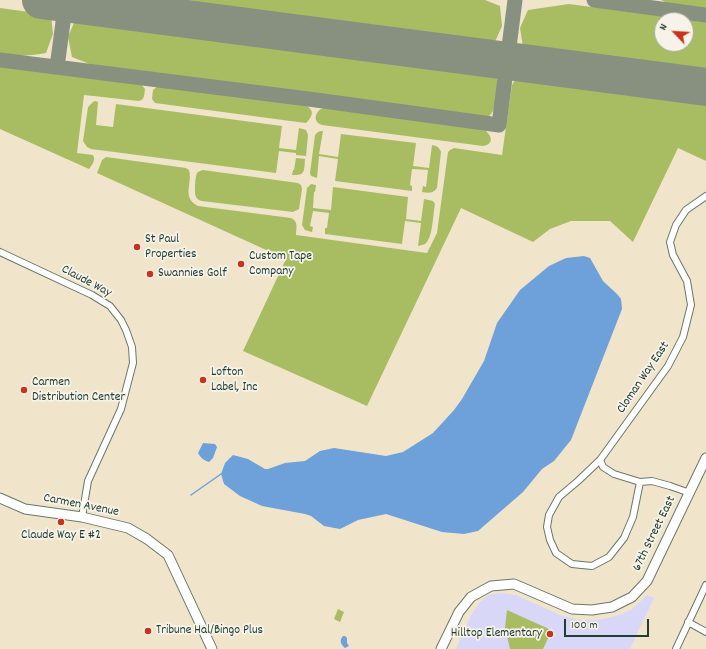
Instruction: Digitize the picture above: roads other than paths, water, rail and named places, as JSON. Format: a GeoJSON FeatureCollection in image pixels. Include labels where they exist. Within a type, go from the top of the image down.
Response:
{"type":"FeatureCollection","features":[{"type":"Feature","properties":{"kind":"street","name":"Cloman Way East"},"geometry":{"type":"LineString","coordinates":[[640,482],[633,517],[624,538],[609,557],[592,566],[572,564],[556,553],[550,540],[547,528],[549,515],[559,497],[600,460],[668,366],[683,338],[691,305],[687,281],[673,255],[670,242],[676,224],[686,210],[706,196]]}},
{"type":"Feature","properties":{"kind":"street","name":"Claude Way"},"geometry":{"type":"LineString","coordinates":[[0,252],[92,295],[110,306],[121,320],[132,347],[133,363],[121,409],[88,481],[82,517]]}},
{"type":"Feature","properties":{"kind":"street","name":"67th Street East"},"geometry":{"type":"LineString","coordinates":[[441,649],[459,612],[471,597],[491,586],[514,584],[572,609],[592,610],[612,607],[632,597],[647,581],[706,458]]}},
{"type":"Feature","properties":{"kind":"street"},"geometry":{"type":"LineString","coordinates":[[600,460],[603,467],[614,474],[640,482],[652,481],[690,493]]}},
{"type":"Feature","properties":{"kind":"street","name":"Carmen Avenue"},"geometry":{"type":"LineString","coordinates":[[0,498],[25,509],[82,517],[128,528],[147,539],[168,555],[212,649]]}},
{"type":"Feature","properties":{"kind":"street"},"geometry":{"type":"LineString","coordinates":[[676,649],[706,585]]}},
{"type":"Feature","properties":{"kind":"street"},"geometry":{"type":"LineString","coordinates":[[688,622],[706,632]]}},
{"type":"Feature","properties":{"kind":"water"},"geometry":{"type":"Polygon","coordinates":[[[584,256],[590,258],[603,281],[621,299],[622,309],[571,440],[554,461],[542,469],[523,492],[478,531],[464,534],[442,532],[386,514],[358,520],[340,529],[324,526],[311,516],[305,514],[262,506],[240,496],[224,484],[221,474],[225,463],[233,455],[248,459],[265,469],[268,469],[285,463],[305,461],[320,451],[334,448],[386,456],[403,452],[433,433],[462,399],[484,361],[497,323],[520,290],[549,266],[566,258],[584,256]]]}},
{"type":"Feature","properties":{"kind":"water"},"geometry":{"type":"Polygon","coordinates":[[[203,443],[215,444],[217,447],[213,458],[209,462],[202,459],[198,453],[203,443]]]}},
{"type":"Feature","properties":{"kind":"water"},"geometry":{"type":"Polygon","coordinates":[[[343,636],[347,638],[347,643],[349,646],[345,648],[341,642],[343,636]]]}},
{"type":"Feature","properties":{"kind":"waterway"},"geometry":{"type":"LineString","coordinates":[[191,495],[221,474]]}},
{"type":"Feature","properties":{"kind":"place","name":"St Paul Properties"},"geometry":{"type":"Point","coordinates":[137,247]}},
{"type":"Feature","properties":{"kind":"place","name":"Custom Tape Company"},"geometry":{"type":"Point","coordinates":[241,264]}},
{"type":"Feature","properties":{"kind":"place","name":"Swannies Golf"},"geometry":{"type":"Point","coordinates":[150,274]}},
{"type":"Feature","properties":{"kind":"place","name":"Lofton Label, Inc"},"geometry":{"type":"Point","coordinates":[203,380]}},
{"type":"Feature","properties":{"kind":"place","name":"Carmen Distribution Center"},"geometry":{"type":"Point","coordinates":[24,390]}},
{"type":"Feature","properties":{"kind":"place","name":"Claude Way E #2"},"geometry":{"type":"Point","coordinates":[61,522]}},
{"type":"Feature","properties":{"kind":"place","name":"Tribune Hal/Bingo Plus"},"geometry":{"type":"Point","coordinates":[148,631]}},
{"type":"Feature","properties":{"kind":"place","name":"Hilltop Elementary"},"geometry":{"type":"Point","coordinates":[550,634]}}]}
